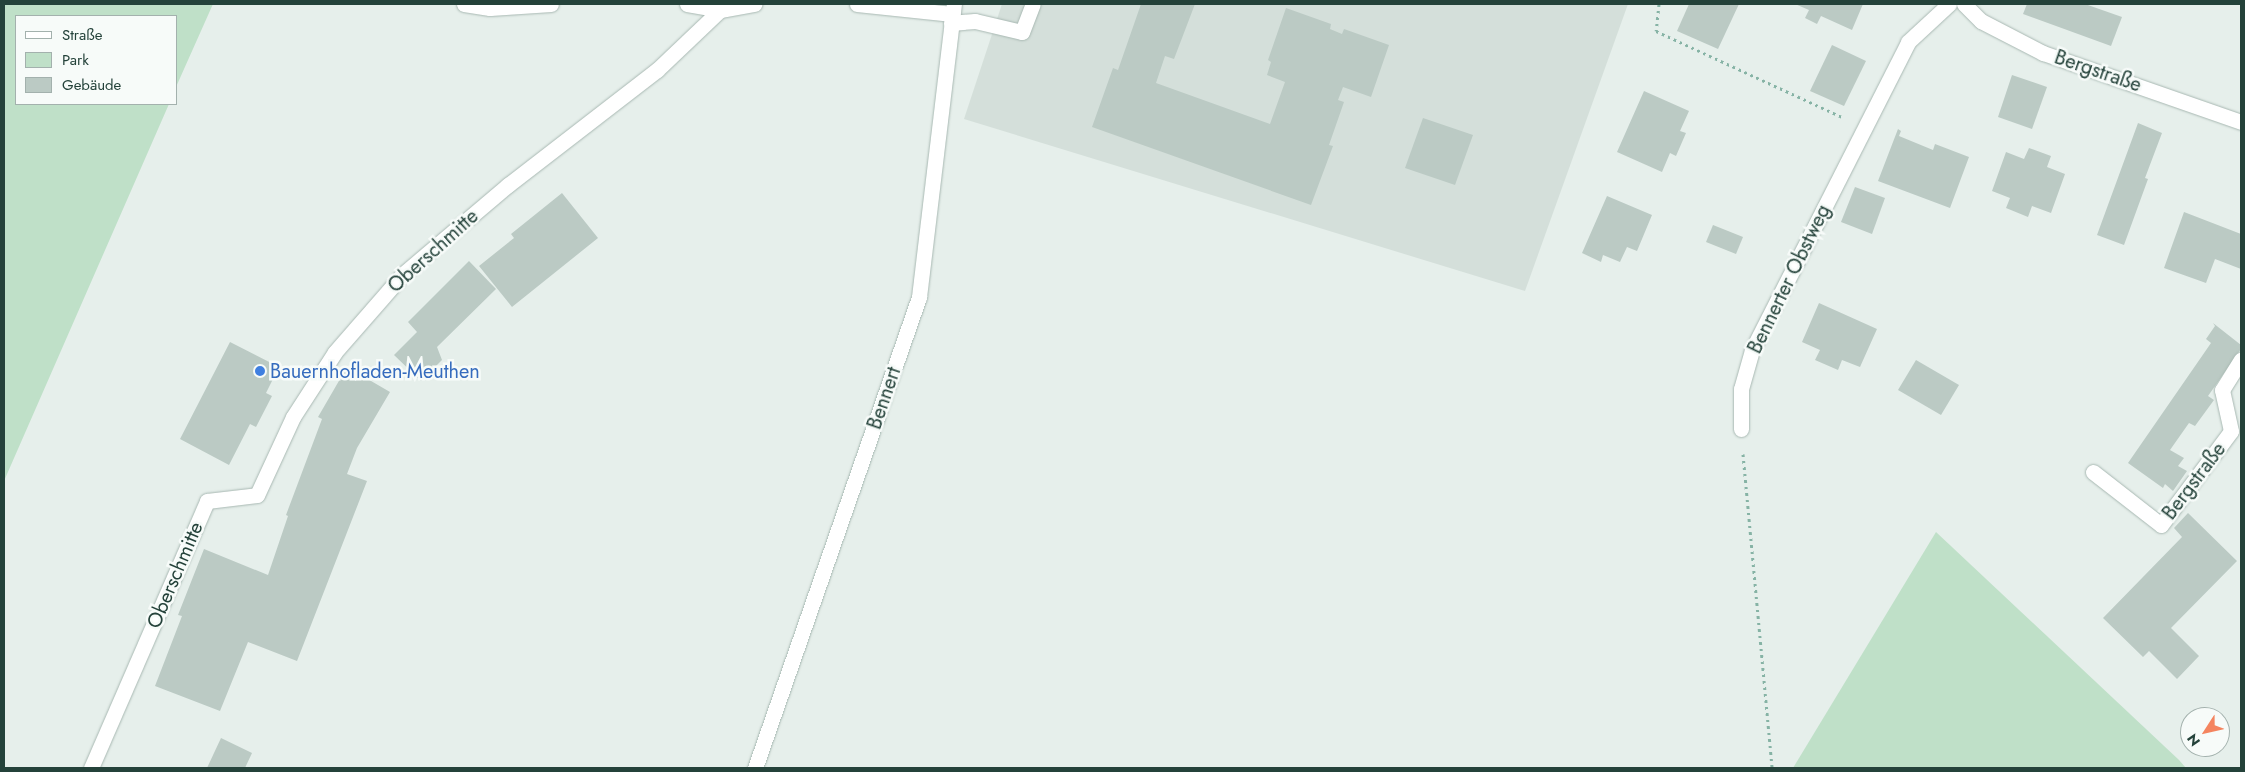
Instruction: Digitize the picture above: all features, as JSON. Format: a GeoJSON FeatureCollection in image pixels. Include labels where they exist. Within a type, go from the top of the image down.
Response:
{"type":"FeatureCollection","features":[{"type":"Feature","properties":{"kind":"street"},"geometry":{"type":"LineString","coordinates":[[464,4],[490,8],[550,4]]}},
{"type":"Feature","properties":{"kind":"street"},"geometry":{"type":"LineString","coordinates":[[687,4],[720,10],[754,4]]}},
{"type":"Feature","properties":{"kind":"street"},"geometry":{"type":"LineString","coordinates":[[857,4],[952,13],[975,21],[1022,32],[1033,4]]}},
{"type":"Feature","properties":{"kind":"street","name":"Bennerter Obstweg"},"geometry":{"type":"LineString","coordinates":[[1741,429],[1741,389],[1752,350],[1908,42],[1949,4]]}},
{"type":"Feature","properties":{"kind":"street","name":"Bergstraße"},"geometry":{"type":"LineString","coordinates":[[1964,4],[1981,21],[2043,53],[2241,122]]}},
{"type":"Feature","properties":{"kind":"street","name":"Oberschmitte"},"geometry":{"type":"LineString","coordinates":[[91,768],[207,501],[257,495],[293,417],[335,352],[403,274],[508,185],[657,70],[720,10]]}},
{"type":"Feature","properties":{"kind":"street","name":"Bennert"},"geometry":{"type":"LineString","coordinates":[[754,768],[919,297],[952,13]]}},
{"type":"Feature","properties":{"kind":"street","name":"Bergstraße"},"geometry":{"type":"LineString","coordinates":[[2093,472],[2161,524],[2231,431],[2222,390],[2241,360]]}},
{"type":"Feature","properties":{"kind":"path"},"geometry":{"type":"LineString","coordinates":[[1659,4],[1656,31],[1865,127]]}},
{"type":"Feature","properties":{"kind":"path"},"geometry":{"type":"LineString","coordinates":[[1741,429],[1772,768]]}},
{"type":"Feature","properties":{"kind":"shaded area"},"geometry":{"type":"Polygon","coordinates":[[[1002,4],[1628,4],[1525,291],[964,119],[1002,4]]]}},
{"type":"Feature","properties":{"kind":"green space"},"geometry":{"type":"Polygon","coordinates":[[[4,4],[213,4],[178,83],[178,15],[15,15],[15,105],[169,105],[4,481],[4,4]]]}},
{"type":"Feature","properties":{"kind":"green space"},"geometry":{"type":"Polygon","coordinates":[[[1936,532],[2179,760],[2186,768],[1793,768],[1936,532]]]}},
{"type":"Feature","properties":{"kind":"building"},"geometry":{"type":"Polygon","coordinates":[[[1141,4],[1195,4],[1174,59],[1165,56],[1156,83],[1270,124],[1285,82],[1267,75],[1271,62],[1268,60],[1286,8],[1331,24],[1330,29],[1342,34],[1344,29],[1389,45],[1371,97],[1343,87],[1338,100],[1344,102],[1329,145],[1333,146],[1311,205],[1092,127],[1113,68],[1118,70],[1141,4]]]}},
{"type":"Feature","properties":{"kind":"building"},"geometry":{"type":"Polygon","coordinates":[[[1689,4],[1739,4],[1718,49],[1677,31],[1689,4]]]}},
{"type":"Feature","properties":{"kind":"building"},"geometry":{"type":"Polygon","coordinates":[[[1795,4],[1863,4],[1852,30],[1821,16],[1817,24],[1805,18],[1809,10],[1795,4]]]}},
{"type":"Feature","properties":{"kind":"building"},"geometry":{"type":"Polygon","coordinates":[[[2027,4],[2085,4],[2122,17],[2111,46],[2023,14],[2027,4]]]}},
{"type":"Feature","properties":{"kind":"building"},"geometry":{"type":"Polygon","coordinates":[[[1832,45],[1866,61],[1844,106],[1810,91],[1832,45]]]}},
{"type":"Feature","properties":{"kind":"building"},"geometry":{"type":"Polygon","coordinates":[[[2012,75],[2047,87],[2032,129],[1998,117],[2012,75]]]}},
{"type":"Feature","properties":{"kind":"building"},"geometry":{"type":"Polygon","coordinates":[[[1644,91],[1689,111],[1680,131],[1686,133],[1676,156],[1670,153],[1662,172],[1617,152],[1644,91]]]}},
{"type":"Feature","properties":{"kind":"building"},"geometry":{"type":"Polygon","coordinates":[[[1423,118],[1473,135],[1455,185],[1405,168],[1423,118]]]}},
{"type":"Feature","properties":{"kind":"building"},"geometry":{"type":"Polygon","coordinates":[[[2138,123],[2162,133],[2145,178],[2148,179],[2124,245],[2097,235],[2138,123]]]}},
{"type":"Feature","properties":{"kind":"building"},"geometry":{"type":"Polygon","coordinates":[[[1898,129],[1901,131],[1899,136],[1933,150],[1935,144],[1969,157],[1950,208],[1878,181],[1898,129]]]}},
{"type":"Feature","properties":{"kind":"building"},"geometry":{"type":"Polygon","coordinates":[[[2029,148],[2051,156],[2047,167],[2065,174],[2051,213],[2032,206],[2028,217],[2006,208],[2010,198],[1992,191],[2006,152],[2024,159],[2029,148]]]}},
{"type":"Feature","properties":{"kind":"building"},"geometry":{"type":"Polygon","coordinates":[[[1855,187],[1885,198],[1872,234],[1841,222],[1855,187]]]}},
{"type":"Feature","properties":{"kind":"building"},"geometry":{"type":"Polygon","coordinates":[[[562,193],[598,238],[512,307],[479,266],[514,238],[511,234],[562,193]]]}},
{"type":"Feature","properties":{"kind":"building"},"geometry":{"type":"Polygon","coordinates":[[[1607,196],[1652,215],[1637,251],[1627,247],[1620,262],[1603,255],[1601,262],[1582,253],[1607,196]]]}},
{"type":"Feature","properties":{"kind":"building"},"geometry":{"type":"Polygon","coordinates":[[[2184,212],[2241,234],[2241,269],[2215,259],[2206,283],[2164,268],[2184,212]]]}},
{"type":"Feature","properties":{"kind":"building"},"geometry":{"type":"Polygon","coordinates":[[[1713,225],[1743,237],[1736,254],[1706,242],[1713,225]]]}},
{"type":"Feature","properties":{"kind":"building"},"geometry":{"type":"Polygon","coordinates":[[[469,261],[496,289],[437,347],[442,360],[421,381],[394,355],[417,332],[408,322],[469,261]]]}},
{"type":"Feature","properties":{"kind":"building"},"geometry":{"type":"Polygon","coordinates":[[[1819,303],[1877,329],[1860,367],[1842,360],[1838,370],[1815,360],[1820,350],[1802,342],[1819,303]]]}},
{"type":"Feature","properties":{"kind":"building"},"geometry":{"type":"Polygon","coordinates":[[[2213,323],[2241,345],[2241,349],[2208,396],[2214,400],[2195,426],[2189,423],[2170,450],[2184,458],[2178,466],[2187,471],[2173,491],[2165,484],[2163,488],[2128,463],[2211,343],[2206,339],[2215,326],[2213,323]]]}},
{"type":"Feature","properties":{"kind":"building"},"geometry":{"type":"Polygon","coordinates":[[[230,342],[279,367],[266,393],[272,396],[256,427],[250,424],[229,465],[180,439],[230,342]]]}},
{"type":"Feature","properties":{"kind":"building"},"geometry":{"type":"Polygon","coordinates":[[[1916,360],[1959,385],[1941,415],[1898,390],[1916,360]]]}},
{"type":"Feature","properties":{"kind":"building"},"geometry":{"type":"Polygon","coordinates":[[[347,367],[390,392],[357,448],[347,474],[367,481],[297,661],[248,642],[220,711],[155,686],[182,616],[178,615],[204,549],[268,575],[288,516],[286,515],[322,419],[318,417],[347,367]]]}},
{"type":"Feature","properties":{"kind":"building"},"geometry":{"type":"Polygon","coordinates":[[[2188,513],[2237,561],[2171,628],[2199,656],[2177,679],[2149,651],[2143,657],[2103,618],[2182,537],[2174,528],[2188,513]]]}},
{"type":"Feature","properties":{"kind":"building"},"geometry":{"type":"Polygon","coordinates":[[[221,738],[252,753],[245,768],[207,768],[221,738]]]}},
{"type":"Feature","properties":{"kind":"place","name":"Bauernhofladen-Meuthen"},"geometry":{"type":"Point","coordinates":[260,371]}}]}
